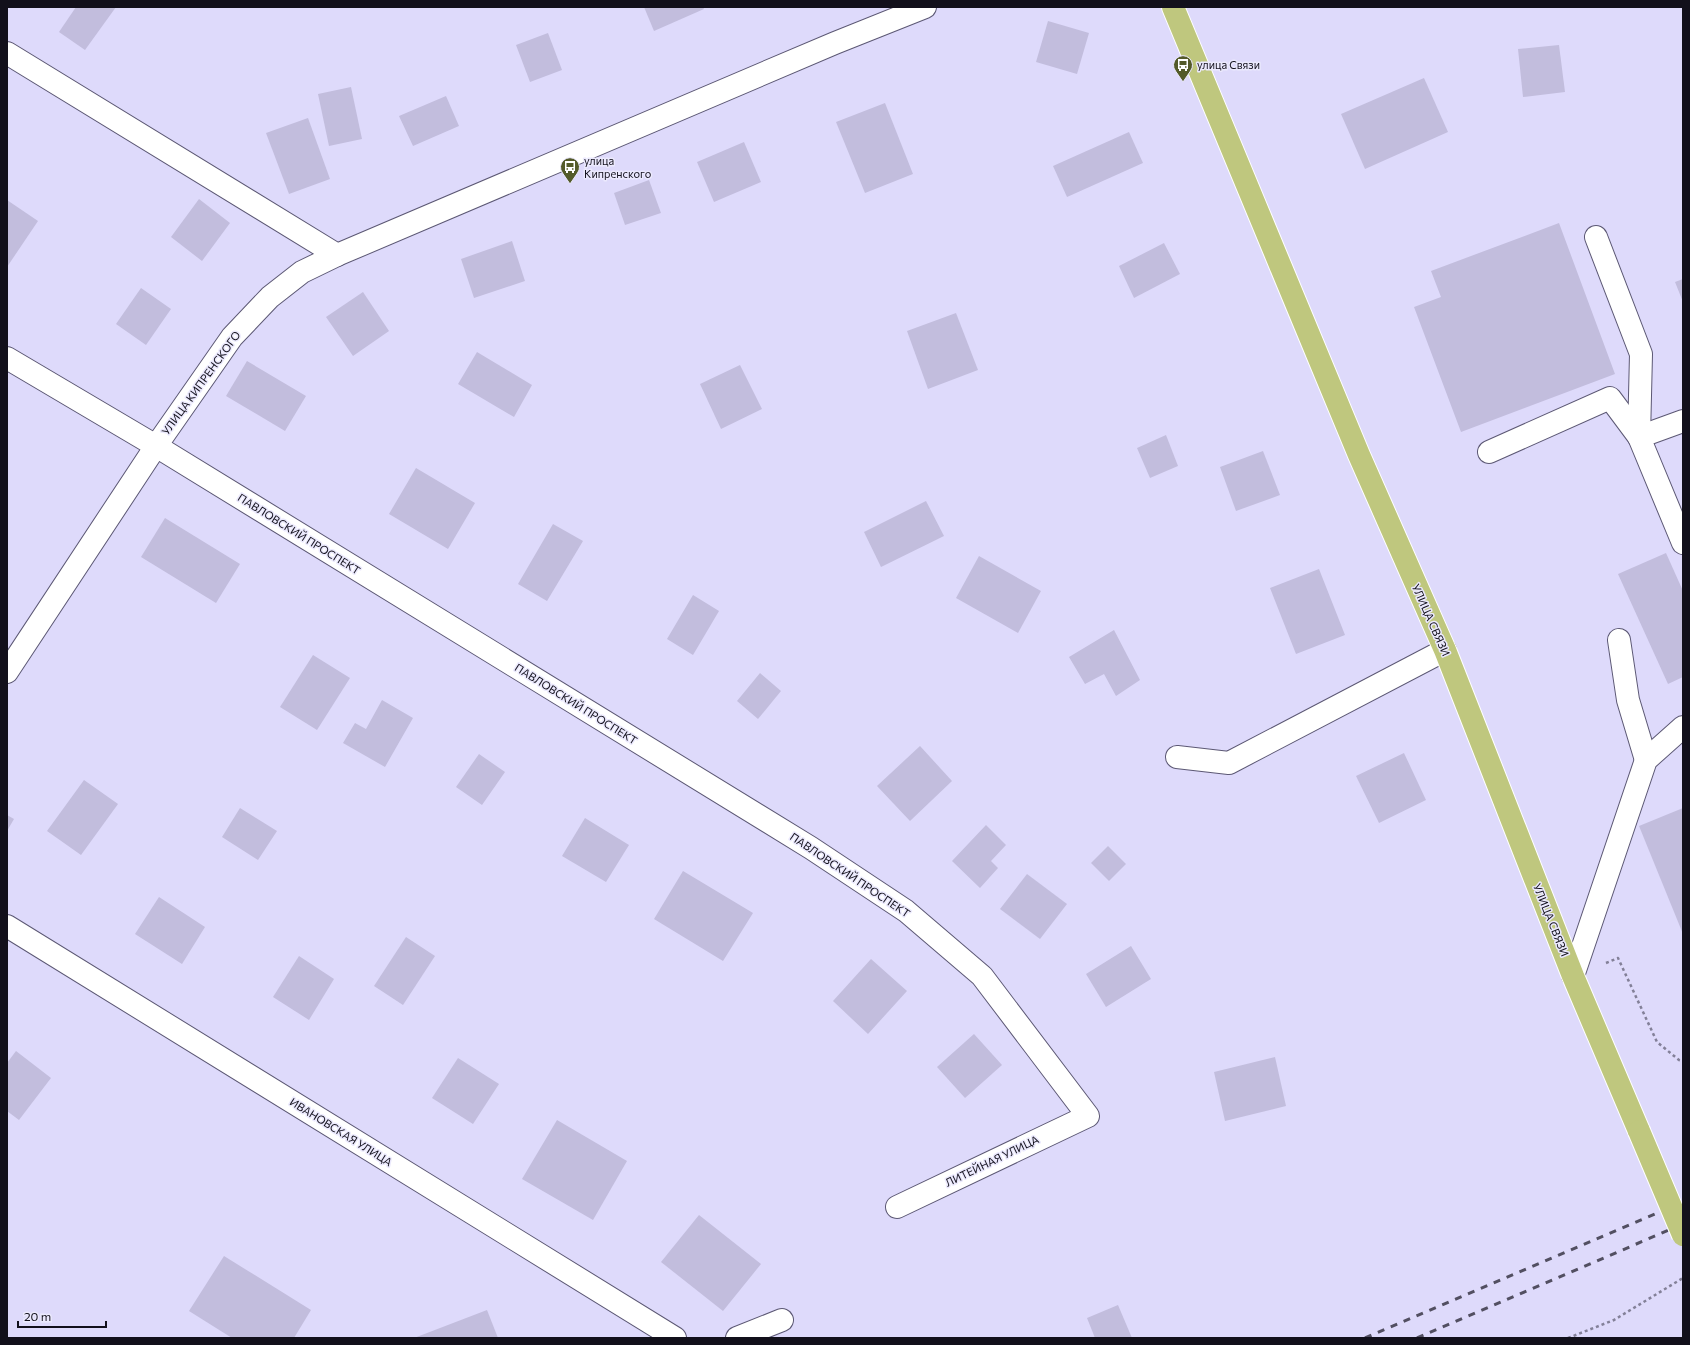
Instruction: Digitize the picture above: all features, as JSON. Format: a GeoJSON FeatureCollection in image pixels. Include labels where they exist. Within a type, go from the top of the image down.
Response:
{"type":"FeatureCollection","features":[{"type":"Feature","properties":{"kind":"main road","name":"УЛИЦА СВЯЗИ"},"geometry":{"type":"LineString","coordinates":[[1173,7],[1358,456],[1445,650],[1573,976],[1683,1235]]}},
{"type":"Feature","properties":{"kind":"street","name":"УЛИЦА КИПРЕНСКОГО"},"geometry":{"type":"LineString","coordinates":[[7,672],[156,446],[238,331],[270,297],[302,272],[337,255],[835,43],[925,7]]}},
{"type":"Feature","properties":{"kind":"street"},"geometry":{"type":"LineString","coordinates":[[7,53],[337,255]]}},
{"type":"Feature","properties":{"kind":"street"},"geometry":{"type":"LineString","coordinates":[[1596,237],[1640,354],[1639,437]]}},
{"type":"Feature","properties":{"kind":"street","name":"ПАВЛОВСКИЙ ПРОСПЕКТ"},"geometry":{"type":"LineString","coordinates":[[7,358],[156,446],[811,848],[906,911],[982,976],[1088,1116]]}},
{"type":"Feature","properties":{"kind":"street"},"geometry":{"type":"LineString","coordinates":[[1489,452],[1610,398],[1639,437],[1683,543]]}},
{"type":"Feature","properties":{"kind":"street"},"geometry":{"type":"LineString","coordinates":[[1639,437],[1683,421]]}},
{"type":"Feature","properties":{"kind":"street"},"geometry":{"type":"LineString","coordinates":[[1619,640],[1628,700],[1646,760]]}},
{"type":"Feature","properties":{"kind":"street"},"geometry":{"type":"LineString","coordinates":[[1176,757],[1229,763],[1445,650]]}},
{"type":"Feature","properties":{"kind":"street"},"geometry":{"type":"LineString","coordinates":[[1573,976],[1646,760],[1683,727]]}},
{"type":"Feature","properties":{"kind":"street","name":"ИВАНОВСКАЯ УЛИЦА"},"geometry":{"type":"LineString","coordinates":[[7,926],[674,1338]]}},
{"type":"Feature","properties":{"kind":"street","name":"ЛИТЕЙНАЯ УЛИЦА"},"geometry":{"type":"LineString","coordinates":[[897,1207],[1088,1116]]}},
{"type":"Feature","properties":{"kind":"street"},"geometry":{"type":"LineString","coordinates":[[737,1338],[782,1320]]}},
{"type":"Feature","properties":{"kind":"path"},"geometry":{"type":"LineString","coordinates":[[1618,958],[1657,1042],[1679,1060],[1683,1061]]}},
{"type":"Feature","properties":{"kind":"path"},"geometry":{"type":"LineString","coordinates":[[1568,1338],[1614,1320],[1683,1278]]}},
{"type":"Feature","properties":{"kind":"building"},"geometry":{"type":"Polygon","coordinates":[[[76,7],[116,7],[85,50],[59,32],[76,7]]]}},
{"type":"Feature","properties":{"kind":"building"},"geometry":{"type":"Polygon","coordinates":[[[644,7],[703,7],[704,9],[654,31],[644,7]]]}},
{"type":"Feature","properties":{"kind":"building"},"geometry":{"type":"Polygon","coordinates":[[[1048,21],[1089,33],[1077,74],[1036,62],[1048,21]]]}},
{"type":"Feature","properties":{"kind":"building"},"geometry":{"type":"Polygon","coordinates":[[[548,33],[562,70],[530,82],[516,45],[548,33]]]}},
{"type":"Feature","properties":{"kind":"building"},"geometry":{"type":"Polygon","coordinates":[[[1559,45],[1565,92],[1523,97],[1518,49],[1559,45]]]}},
{"type":"Feature","properties":{"kind":"building"},"geometry":{"type":"Polygon","coordinates":[[[1424,78],[1448,132],[1365,169],[1341,114],[1424,78]]]}},
{"type":"Feature","properties":{"kind":"building"},"geometry":{"type":"Polygon","coordinates":[[[351,87],[362,139],[329,146],[318,94],[351,87]]]}},
{"type":"Feature","properties":{"kind":"building"},"geometry":{"type":"Polygon","coordinates":[[[446,96],[459,126],[413,146],[399,116],[446,96]]]}},
{"type":"Feature","properties":{"kind":"building"},"geometry":{"type":"Polygon","coordinates":[[[885,103],[913,174],[865,193],[836,122],[885,103]]]}},
{"type":"Feature","properties":{"kind":"building"},"geometry":{"type":"Polygon","coordinates":[[[308,118],[330,179],[289,194],[266,133],[308,118]]]}},
{"type":"Feature","properties":{"kind":"building"},"geometry":{"type":"Polygon","coordinates":[[[1129,132],[1143,163],[1067,197],[1053,166],[1129,132]]]}},
{"type":"Feature","properties":{"kind":"building"},"geometry":{"type":"Polygon","coordinates":[[[744,142],[761,182],[714,202],[697,162],[744,142]]]}},
{"type":"Feature","properties":{"kind":"building"},"geometry":{"type":"Polygon","coordinates":[[[649,180],[661,213],[625,225],[614,193],[649,180]]]}},
{"type":"Feature","properties":{"kind":"building"},"geometry":{"type":"Polygon","coordinates":[[[199,199],[230,223],[202,261],[171,237],[199,199]]]}},
{"type":"Feature","properties":{"kind":"building"},"geometry":{"type":"Polygon","coordinates":[[[7,200],[38,221],[7,267],[7,200]]]}},
{"type":"Feature","properties":{"kind":"building"},"geometry":{"type":"Polygon","coordinates":[[[1559,223],[1615,374],[1461,432],[1414,307],[1441,297],[1431,271],[1559,223]]]}},
{"type":"Feature","properties":{"kind":"building"},"geometry":{"type":"Polygon","coordinates":[[[512,241],[525,281],[474,298],[461,259],[512,241]]]}},
{"type":"Feature","properties":{"kind":"building"},"geometry":{"type":"Polygon","coordinates":[[[1164,243],[1180,274],[1134,298],[1119,266],[1164,243]]]}},
{"type":"Feature","properties":{"kind":"building"},"geometry":{"type":"Polygon","coordinates":[[[1683,279],[1683,302],[1675,282],[1683,279]]]}},
{"type":"Feature","properties":{"kind":"building"},"geometry":{"type":"Polygon","coordinates":[[[141,288],[171,309],[146,345],[116,324],[141,288]]]}},
{"type":"Feature","properties":{"kind":"building"},"geometry":{"type":"Polygon","coordinates":[[[363,292],[389,331],[353,356],[326,317],[363,292]]]}},
{"type":"Feature","properties":{"kind":"building"},"geometry":{"type":"Polygon","coordinates":[[[956,313],[978,370],[928,389],[907,331],[956,313]]]}},
{"type":"Feature","properties":{"kind":"building"},"geometry":{"type":"Polygon","coordinates":[[[477,352],[532,385],[514,417],[458,384],[477,352]]]}},
{"type":"Feature","properties":{"kind":"building"},"geometry":{"type":"Polygon","coordinates":[[[247,361],[306,396],[285,431],[226,396],[247,361]]]}},
{"type":"Feature","properties":{"kind":"building"},"geometry":{"type":"Polygon","coordinates":[[[740,365],[762,409],[721,429],[700,384],[740,365]]]}},
{"type":"Feature","properties":{"kind":"building"},"geometry":{"type":"Polygon","coordinates":[[[1166,435],[1178,466],[1150,478],[1137,448],[1166,435]]]}},
{"type":"Feature","properties":{"kind":"building"},"geometry":{"type":"Polygon","coordinates":[[[1263,451],[1280,495],[1236,511],[1220,467],[1263,451]]]}},
{"type":"Feature","properties":{"kind":"building"},"geometry":{"type":"Polygon","coordinates":[[[416,468],[475,503],[448,549],[389,514],[416,468]]]}},
{"type":"Feature","properties":{"kind":"building"},"geometry":{"type":"Polygon","coordinates":[[[926,501],[944,536],[881,567],[864,532],[926,501]]]}},
{"type":"Feature","properties":{"kind":"building"},"geometry":{"type":"Polygon","coordinates":[[[165,518],[240,564],[216,603],[141,557],[165,518]]]}},
{"type":"Feature","properties":{"kind":"building"},"geometry":{"type":"Polygon","coordinates":[[[553,524],[583,541],[547,601],[518,584],[553,524]]]}},
{"type":"Feature","properties":{"kind":"building"},"geometry":{"type":"Polygon","coordinates":[[[1666,553],[1683,591],[1683,677],[1668,684],[1618,574],[1666,553]]]}},
{"type":"Feature","properties":{"kind":"building"},"geometry":{"type":"Polygon","coordinates":[[[979,556],[1041,591],[1018,633],[956,598],[979,556]]]}},
{"type":"Feature","properties":{"kind":"building"},"geometry":{"type":"Polygon","coordinates":[[[1319,569],[1345,635],[1296,654],[1270,588],[1319,569]]]}},
{"type":"Feature","properties":{"kind":"building"},"geometry":{"type":"Polygon","coordinates":[[[693,595],[719,611],[693,655],[667,639],[693,595]]]}},
{"type":"Feature","properties":{"kind":"building"},"geometry":{"type":"Polygon","coordinates":[[[1114,630],[1140,680],[1116,696],[1104,674],[1085,684],[1069,657],[1114,630]]]}},
{"type":"Feature","properties":{"kind":"building"},"geometry":{"type":"Polygon","coordinates":[[[313,655],[350,678],[317,730],[280,707],[313,655]]]}},
{"type":"Feature","properties":{"kind":"building"},"geometry":{"type":"Polygon","coordinates":[[[760,673],[781,691],[758,719],[737,701],[760,673]]]}},
{"type":"Feature","properties":{"kind":"building"},"geometry":{"type":"Polygon","coordinates":[[[382,700],[413,718],[385,767],[343,743],[355,723],[366,729],[382,700]]]}},
{"type":"Feature","properties":{"kind":"building"},"geometry":{"type":"Polygon","coordinates":[[[920,746],[952,781],[910,821],[877,786],[920,746]]]}},
{"type":"Feature","properties":{"kind":"building"},"geometry":{"type":"Polygon","coordinates":[[[1404,753],[1426,800],[1379,823],[1356,776],[1404,753]]]}},
{"type":"Feature","properties":{"kind":"building"},"geometry":{"type":"Polygon","coordinates":[[[479,754],[505,772],[482,805],[456,787],[479,754]]]}},
{"type":"Feature","properties":{"kind":"building"},"geometry":{"type":"Polygon","coordinates":[[[84,780],[118,804],[81,855],[47,831],[84,780]]]}},
{"type":"Feature","properties":{"kind":"building"},"geometry":{"type":"Polygon","coordinates":[[[240,808],[277,831],[258,860],[222,837],[240,808]]]}},
{"type":"Feature","properties":{"kind":"building"},"geometry":{"type":"Polygon","coordinates":[[[1683,808],[1683,934],[1639,826],[1683,808]]]}},
{"type":"Feature","properties":{"kind":"building"},"geometry":{"type":"Polygon","coordinates":[[[7,815],[14,819],[7,831],[7,815]]]}},
{"type":"Feature","properties":{"kind":"building"},"geometry":{"type":"Polygon","coordinates":[[[585,818],[629,845],[606,882],[562,856],[585,818]]]}},
{"type":"Feature","properties":{"kind":"building"},"geometry":{"type":"Polygon","coordinates":[[[986,825],[1006,845],[991,861],[998,868],[980,888],[952,861],[986,825]]]}},
{"type":"Feature","properties":{"kind":"building"},"geometry":{"type":"Polygon","coordinates":[[[1108,846],[1126,864],[1109,881],[1091,863],[1108,846]]]}},
{"type":"Feature","properties":{"kind":"building"},"geometry":{"type":"Polygon","coordinates":[[[683,871],[753,913],[723,961],[654,919],[683,871]]]}},
{"type":"Feature","properties":{"kind":"building"},"geometry":{"type":"Polygon","coordinates":[[[1027,874],[1067,904],[1040,939],[1000,909],[1027,874]]]}},
{"type":"Feature","properties":{"kind":"building"},"geometry":{"type":"Polygon","coordinates":[[[159,897],[205,927],[182,964],[135,934],[159,897]]]}},
{"type":"Feature","properties":{"kind":"building"},"geometry":{"type":"Polygon","coordinates":[[[406,937],[435,956],[403,1005],[374,986],[406,937]]]}},
{"type":"Feature","properties":{"kind":"building"},"geometry":{"type":"Polygon","coordinates":[[[1131,946],[1151,979],[1106,1007],[1086,974],[1131,946]]]}},
{"type":"Feature","properties":{"kind":"building"},"geometry":{"type":"Polygon","coordinates":[[[299,956],[334,979],[309,1020],[273,997],[299,956]]]}},
{"type":"Feature","properties":{"kind":"building"},"geometry":{"type":"Polygon","coordinates":[[[871,959],[907,991],[868,1034],[833,1001],[871,959]]]}},
{"type":"Feature","properties":{"kind":"building"},"geometry":{"type":"Polygon","coordinates":[[[974,1034],[1002,1065],[965,1098],[937,1067],[974,1034]]]}},
{"type":"Feature","properties":{"kind":"building"},"geometry":{"type":"Polygon","coordinates":[[[16,1051],[51,1078],[19,1120],[7,1111],[7,1063],[16,1051]]]}},
{"type":"Feature","properties":{"kind":"building"},"geometry":{"type":"Polygon","coordinates":[[[1275,1057],[1286,1106],[1225,1121],[1214,1072],[1275,1057]]]}},
{"type":"Feature","properties":{"kind":"building"},"geometry":{"type":"Polygon","coordinates":[[[458,1058],[499,1084],[473,1124],[432,1098],[458,1058]]]}},
{"type":"Feature","properties":{"kind":"building"},"geometry":{"type":"Polygon","coordinates":[[[557,1120],[627,1161],[593,1220],[522,1179],[557,1120]]]}},
{"type":"Feature","properties":{"kind":"building"},"geometry":{"type":"Polygon","coordinates":[[[699,1215],[761,1264],[723,1311],[661,1262],[699,1215]]]}},
{"type":"Feature","properties":{"kind":"building"},"geometry":{"type":"Polygon","coordinates":[[[224,1256],[311,1310],[294,1338],[232,1338],[189,1311],[224,1256]]]}},
{"type":"Feature","properties":{"kind":"building"},"geometry":{"type":"Polygon","coordinates":[[[1118,1305],[1132,1338],[1095,1338],[1087,1318],[1118,1305]]]}},
{"type":"Feature","properties":{"kind":"building"},"geometry":{"type":"Polygon","coordinates":[[[487,1310],[498,1338],[414,1338],[487,1310]]]}},
{"type":"Feature","properties":{"kind":"railway"},"geometry":{"type":"LineString","coordinates":[[1365,1338],[1683,1202]]}},
{"type":"Feature","properties":{"kind":"railway"},"geometry":{"type":"LineString","coordinates":[[1417,1338],[1683,1224]]}},
{"type":"Feature","properties":{"kind":"place","name":"улица Связи"},"geometry":{"type":"Point","coordinates":[1183,82]}},
{"type":"Feature","properties":{"kind":"place","name":"улица Кипренского"},"geometry":{"type":"Point","coordinates":[570,184]}}]}
